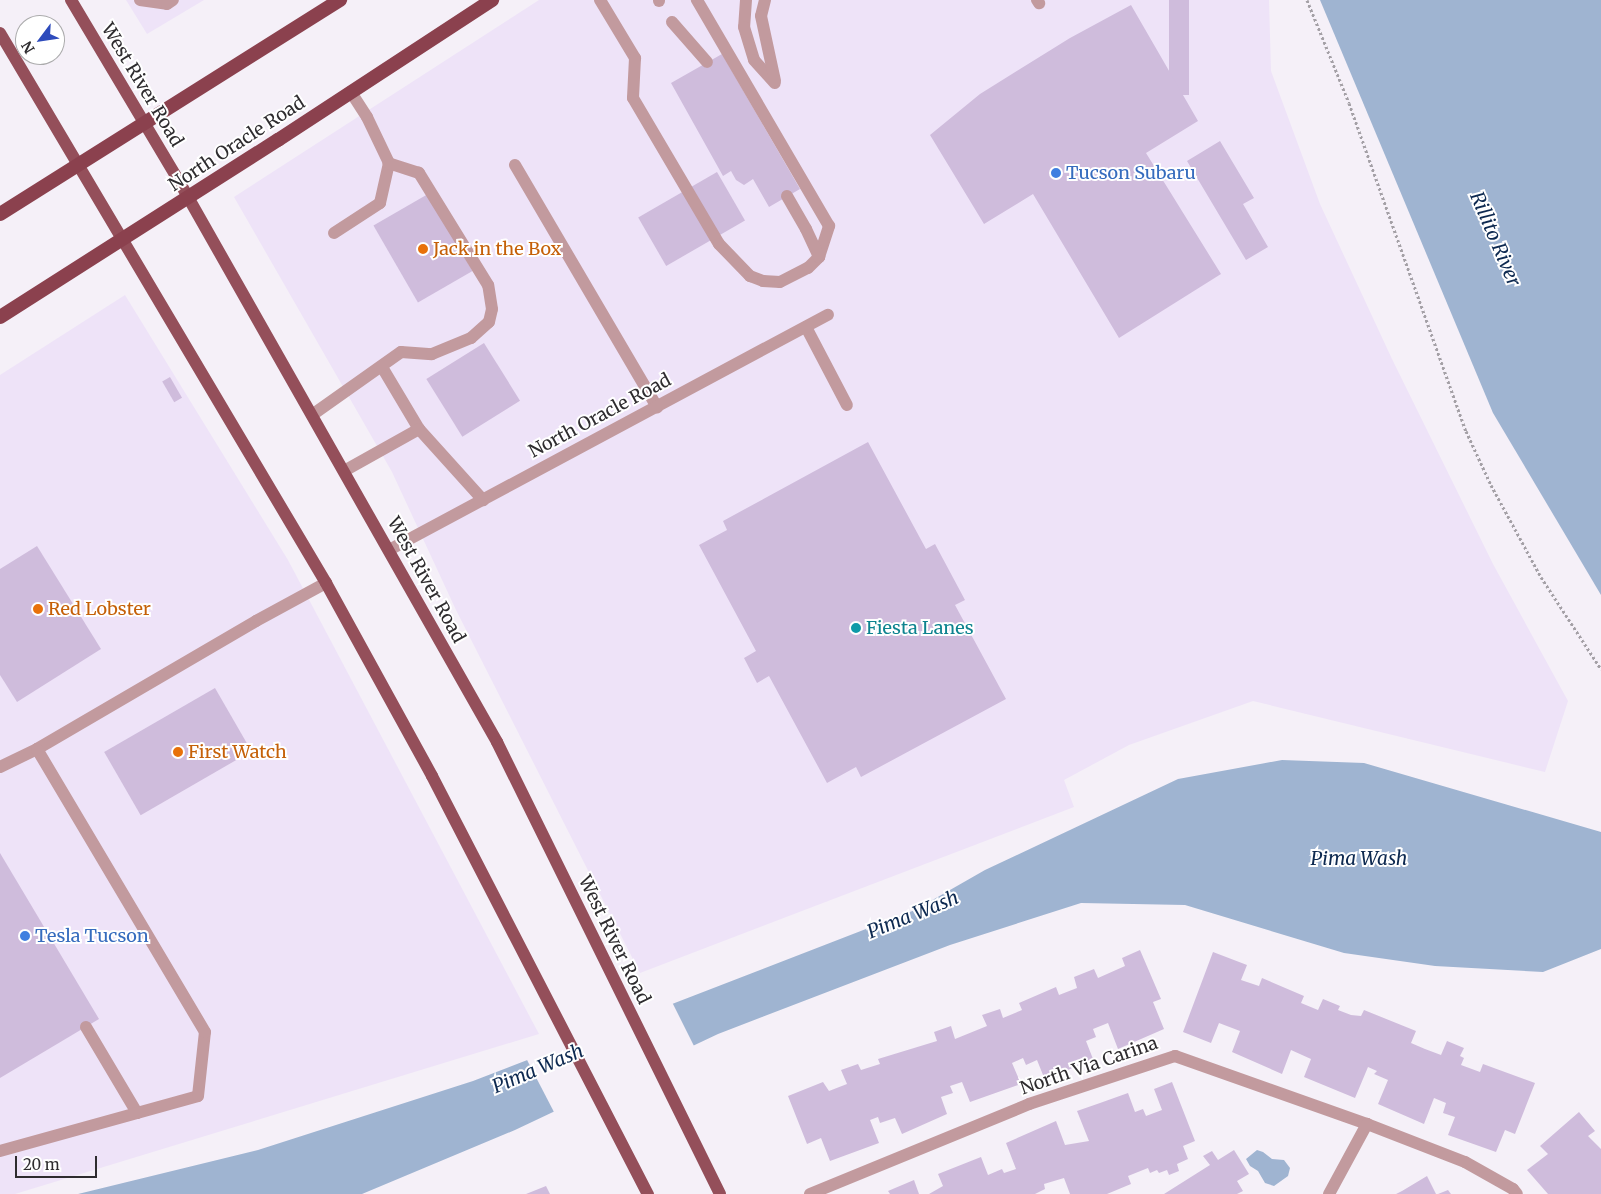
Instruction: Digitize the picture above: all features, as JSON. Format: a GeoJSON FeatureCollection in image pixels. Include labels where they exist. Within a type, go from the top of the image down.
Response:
{"type":"FeatureCollection","features":[{"type":"Feature","properties":{"kind":"highway"},"geometry":{"type":"LineString","coordinates":[[0,214],[340,0]]}},
{"type":"Feature","properties":{"kind":"highway","name":"North Oracle Road"},"geometry":{"type":"LineString","coordinates":[[0,316],[492,0]]}},
{"type":"Feature","properties":{"kind":"main road","name":"West River Road"},"geometry":{"type":"LineString","coordinates":[[70,0],[145,122],[497,742],[720,1194]]}},
{"type":"Feature","properties":{"kind":"main road"},"geometry":{"type":"LineString","coordinates":[[0,33],[326,583],[432,776],[553,1006],[648,1194]]}},
{"type":"Feature","properties":{"kind":"lane"},"geometry":{"type":"LineString","coordinates":[[140,0],[167,4],[174,0]]}},
{"type":"Feature","properties":{"kind":"lane"},"geometry":{"type":"LineString","coordinates":[[600,0],[635,58],[633,98],[719,244],[750,276],[763,281],[780,282],[793,278],[808,268],[819,256],[829,226],[697,0]]}},
{"type":"Feature","properties":{"kind":"lane"},"geometry":{"type":"LineString","coordinates":[[746,0],[744,27],[754,60],[775,83],[761,16],[765,0]]}},
{"type":"Feature","properties":{"kind":"lane"},"geometry":{"type":"LineString","coordinates":[[672,22],[707,62]]}},
{"type":"Feature","properties":{"kind":"lane"},"geometry":{"type":"LineString","coordinates":[[334,233],[380,203],[390,163],[367,117],[351,92]]}},
{"type":"Feature","properties":{"kind":"lane"},"geometry":{"type":"LineString","coordinates":[[312,415],[401,352],[432,354],[456,346],[471,338],[489,322],[492,309],[488,285],[419,173],[390,163]]}},
{"type":"Feature","properties":{"kind":"lane"},"geometry":{"type":"LineString","coordinates":[[515,165],[657,407]]}},
{"type":"Feature","properties":{"kind":"lane"},"geometry":{"type":"LineString","coordinates":[[787,196],[819,256]]}},
{"type":"Feature","properties":{"kind":"lane","name":"North Oracle Road"},"geometry":{"type":"LineString","coordinates":[[389,550],[828,315]]}},
{"type":"Feature","properties":{"kind":"lane"},"geometry":{"type":"LineString","coordinates":[[806,327],[847,406]]}},
{"type":"Feature","properties":{"kind":"lane"},"geometry":{"type":"LineString","coordinates":[[382,367],[419,429],[483,500]]}},
{"type":"Feature","properties":{"kind":"lane"},"geometry":{"type":"LineString","coordinates":[[344,471],[419,429]]}},
{"type":"Feature","properties":{"kind":"lane"},"geometry":{"type":"LineString","coordinates":[[0,767],[37,749],[256,621],[326,583]]}},
{"type":"Feature","properties":{"kind":"lane"},"geometry":{"type":"LineString","coordinates":[[0,1151],[198,1096],[205,1032],[37,749]]}},
{"type":"Feature","properties":{"kind":"lane"},"geometry":{"type":"LineString","coordinates":[[86,1027],[137,1113]]}},
{"type":"Feature","properties":{"kind":"lane","name":"North Via Carina"},"geometry":{"type":"LineString","coordinates":[[810,1194],[1029,1104],[1175,1056],[1366,1124],[1465,1162],[1513,1188],[1517,1194]]}},
{"type":"Feature","properties":{"kind":"lane"},"geometry":{"type":"LineString","coordinates":[[1329,1194],[1366,1124]]}},
{"type":"Feature","properties":{"kind":"path"},"geometry":{"type":"LineString","coordinates":[[1307,0],[1349,103],[1466,431],[1491,485],[1537,571],[1601,669]]}},
{"type":"Feature","properties":{"kind":"shaded area"},"geometry":{"type":"Polygon","coordinates":[[[126,0],[204,0],[147,34],[126,0]]]}},
{"type":"Feature","properties":{"kind":"shaded area"},"geometry":{"type":"Polygon","coordinates":[[[539,0],[1269,0],[1271,71],[1320,204],[1392,359],[1493,564],[1568,701],[1545,772],[1253,701],[1129,745],[1064,780],[1074,807],[640,973],[456,610],[392,472],[234,197],[539,0]]]}},
{"type":"Feature","properties":{"kind":"shaded area"},"geometry":{"type":"Polygon","coordinates":[[[125,295],[288,560],[539,1034],[15,1194],[0,1194],[0,375],[125,295]]]}},
{"type":"Feature","properties":{"kind":"water","name":"Rillito River"},"geometry":{"type":"Polygon","coordinates":[[[1320,0],[1601,0],[1601,595],[1493,413],[1320,0]]]}},
{"type":"Feature","properties":{"kind":"water","name":"Pima Wash"},"geometry":{"type":"Polygon","coordinates":[[[1282,760],[1364,763],[1601,832],[1601,949],[1543,972],[1435,966],[1344,953],[1185,905],[1081,903],[950,945],[718,1034],[515,1130],[362,1194],[78,1194],[258,1150],[473,1081],[915,910],[985,870],[1178,779],[1282,760]]]}},
{"type":"Feature","properties":{"kind":"water"},"geometry":{"type":"Polygon","coordinates":[[[1257,1150],[1272,1159],[1284,1160],[1290,1168],[1288,1176],[1274,1186],[1265,1183],[1258,1171],[1250,1166],[1246,1159],[1257,1150]]]}},
{"type":"Feature","properties":{"kind":"pier"},"geometry":{"type":"Polygon","coordinates":[[[672,1002],[695,1048],[555,1114],[526,1058],[672,1002]]]}},
{"type":"Feature","properties":{"kind":"building"},"geometry":{"type":"Polygon","coordinates":[[[1169,0],[1189,0],[1189,95],[1169,95],[1169,0]]]}},
{"type":"Feature","properties":{"kind":"building","name":"Tucson Subaru"},"geometry":{"type":"Polygon","coordinates":[[[1131,5],[1198,121],[1146,153],[1221,274],[1119,338],[1033,194],[984,224],[930,135],[980,94],[1070,38],[1131,5]]]}},
{"type":"Feature","properties":{"kind":"building"},"geometry":{"type":"Polygon","coordinates":[[[722,54],[800,189],[769,207],[753,179],[744,185],[736,180],[731,171],[723,176],[671,83],[722,54]]]}},
{"type":"Feature","properties":{"kind":"building"},"geometry":{"type":"Polygon","coordinates":[[[1220,141],[1254,198],[1243,204],[1268,247],[1246,260],[1187,161],[1220,141]]]}},
{"type":"Feature","properties":{"kind":"building"},"geometry":{"type":"Polygon","coordinates":[[[717,172],[745,220],[666,266],[638,218],[717,172]]]}},
{"type":"Feature","properties":{"kind":"building","name":"Jack in the Box"},"geometry":{"type":"Polygon","coordinates":[[[428,194],[472,271],[418,303],[373,226],[428,194]]]}},
{"type":"Feature","properties":{"kind":"building"},"geometry":{"type":"Polygon","coordinates":[[[484,343],[520,401],[462,437],[426,379],[484,343]]]}},
{"type":"Feature","properties":{"kind":"building"},"geometry":{"type":"Polygon","coordinates":[[[170,377],[182,398],[174,402],[162,382],[170,377]]]}},
{"type":"Feature","properties":{"kind":"building","name":"Fiesta Lanes"},"geometry":{"type":"Polygon","coordinates":[[[868,442],[926,549],[935,544],[965,600],[955,605],[1006,699],[861,777],[856,767],[827,783],[769,676],[757,683],[744,658],[756,651],[699,545],[727,530],[723,521],[868,442]]]}},
{"type":"Feature","properties":{"kind":"building","name":"Red Lobster"},"geometry":{"type":"Polygon","coordinates":[[[37,546],[101,649],[17,702],[0,675],[0,569],[37,546]]]}},
{"type":"Feature","properties":{"kind":"building","name":"First Watch"},"geometry":{"type":"Polygon","coordinates":[[[215,688],[252,751],[141,815],[104,752],[215,688]]]}},
{"type":"Feature","properties":{"kind":"building","name":"Tesla Tucson"},"geometry":{"type":"Polygon","coordinates":[[[0,853],[99,1019],[0,1078],[0,853]]]}},
{"type":"Feature","properties":{"kind":"building"},"geometry":{"type":"Polygon","coordinates":[[[1140,950],[1161,999],[1153,1002],[1164,1029],[1118,1049],[1108,1023],[1093,1029],[1096,1037],[1086,1041],[1093,1059],[1045,1080],[1037,1060],[1026,1065],[1023,1058],[1012,1063],[1021,1084],[970,1102],[962,1082],[950,1086],[953,1093],[941,1097],[947,1114],[902,1134],[895,1118],[880,1123],[878,1117],[870,1120],[879,1143],[830,1161],[821,1138],[807,1144],[788,1096],[823,1082],[829,1091],[847,1084],[841,1070],[858,1064],[861,1070],[880,1064],[878,1059],[937,1041],[934,1032],[951,1026],[955,1039],[987,1026],[982,1015],[1000,1009],[1003,1018],[1022,1010],[1019,1003],[1056,987],[1059,995],[1077,988],[1074,977],[1094,969],[1098,978],[1125,966],[1122,958],[1140,950]]]}},
{"type":"Feature","properties":{"kind":"building"},"geometry":{"type":"Polygon","coordinates":[[[1213,952],[1247,965],[1241,980],[1259,986],[1262,978],[1304,996],[1301,1003],[1318,1010],[1323,999],[1340,1006],[1338,1010],[1351,1015],[1361,1016],[1364,1010],[1416,1031],[1411,1043],[1425,1049],[1441,1055],[1447,1041],[1464,1048],[1460,1056],[1464,1058],[1461,1065],[1480,1072],[1483,1064],[1535,1083],[1515,1134],[1505,1130],[1496,1152],[1448,1135],[1455,1117],[1443,1113],[1446,1103],[1434,1098],[1424,1124],[1378,1104],[1388,1080],[1374,1074],[1377,1071],[1368,1067],[1355,1098],[1304,1077],[1311,1059],[1291,1050],[1282,1074],[1232,1052],[1240,1031],[1219,1023],[1211,1043],[1183,1032],[1213,952]]]}},
{"type":"Feature","properties":{"kind":"building"},"geometry":{"type":"Polygon","coordinates":[[[1172,1082],[1195,1141],[1183,1146],[1188,1159],[1177,1164],[1179,1171],[1169,1175],[1167,1170],[1159,1173],[1157,1170],[1150,1173],[1148,1168],[1128,1176],[1131,1184],[1107,1194],[1070,1194],[1064,1178],[1044,1184],[1045,1189],[1035,1194],[929,1194],[943,1186],[938,1174],[981,1157],[988,1175],[1002,1169],[1004,1173],[1016,1169],[1006,1143],[1056,1121],[1065,1145],[1089,1141],[1077,1111],[1128,1093],[1135,1112],[1143,1109],[1146,1116],[1162,1110],[1154,1089],[1172,1082]]]}},
{"type":"Feature","properties":{"kind":"building"},"geometry":{"type":"Polygon","coordinates":[[[1579,1112],[1595,1131],[1588,1136],[1601,1149],[1601,1194],[1548,1194],[1527,1170],[1548,1154],[1540,1146],[1579,1112]]]}},
{"type":"Feature","properties":{"kind":"building"},"geometry":{"type":"Polygon","coordinates":[[[1234,1150],[1249,1174],[1237,1181],[1243,1191],[1237,1194],[1164,1194],[1210,1165],[1203,1156],[1212,1151],[1218,1160],[1234,1150]]]}},
{"type":"Feature","properties":{"kind":"building"},"geometry":{"type":"Polygon","coordinates":[[[1427,1176],[1436,1194],[1396,1194],[1402,1191],[1427,1176]]]}},
{"type":"Feature","properties":{"kind":"building"},"geometry":{"type":"Polygon","coordinates":[[[914,1180],[919,1194],[890,1194],[888,1191],[914,1180]]]}},
{"type":"Feature","properties":{"kind":"building"},"geometry":{"type":"Polygon","coordinates":[[[546,1186],[550,1194],[526,1194],[546,1186]]]}},
{"type":"Feature","properties":{"kind":"building"},"geometry":{"type":"Polygon","coordinates":[[[1448,1190],[1451,1194],[1438,1194],[1448,1190]]]}},
{"type":"Feature","properties":{"kind":"place","name":"Tucson Subaru"},"geometry":{"type":"Point","coordinates":[1056,173]}},
{"type":"Feature","properties":{"kind":"place","name":"Jack in the Box"},"geometry":{"type":"Point","coordinates":[423,249]}},
{"type":"Feature","properties":{"kind":"place","name":"Red Lobster"},"geometry":{"type":"Point","coordinates":[38,609]}},
{"type":"Feature","properties":{"kind":"place","name":"Fiesta Lanes"},"geometry":{"type":"Point","coordinates":[856,628]}},
{"type":"Feature","properties":{"kind":"place","name":"First Watch"},"geometry":{"type":"Point","coordinates":[178,752]}},
{"type":"Feature","properties":{"kind":"place","name":"Tesla Tucson"},"geometry":{"type":"Point","coordinates":[25,936]}}]}
